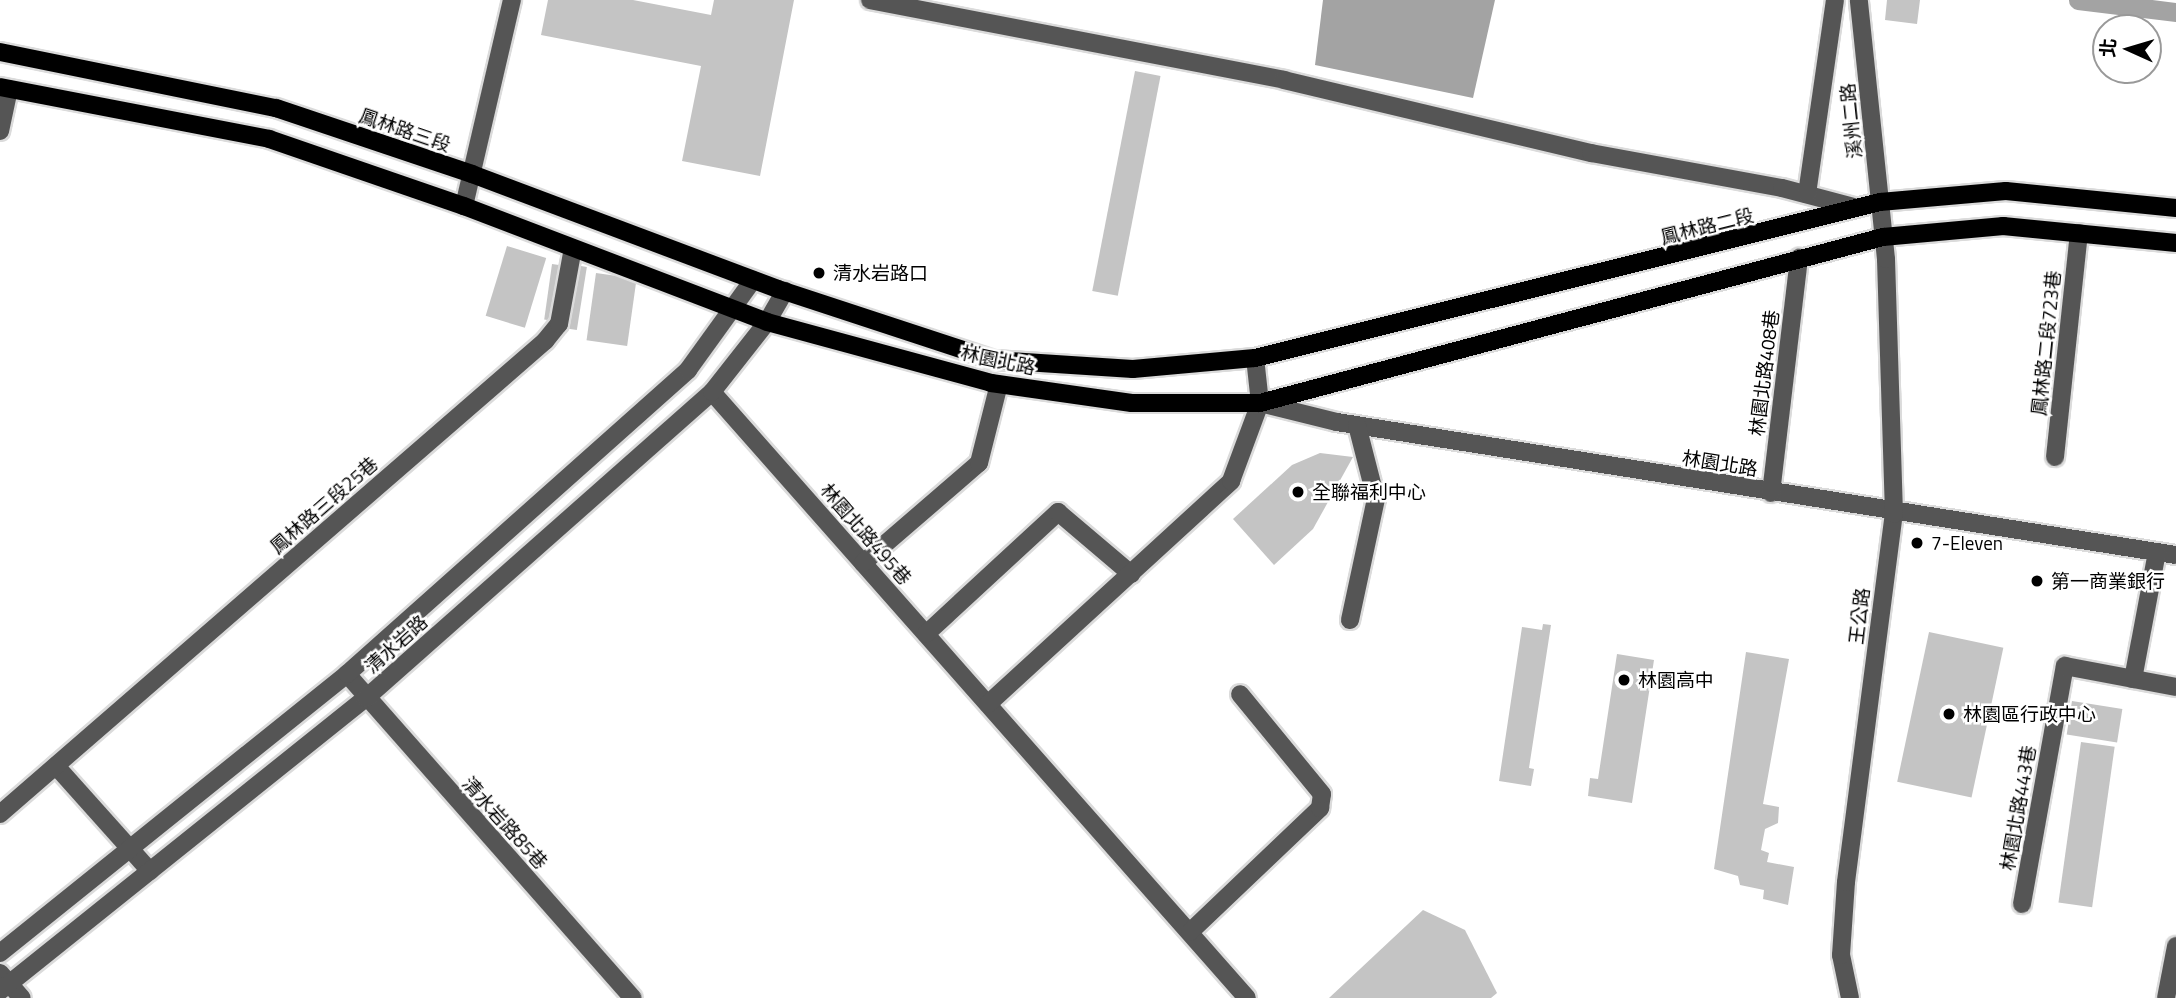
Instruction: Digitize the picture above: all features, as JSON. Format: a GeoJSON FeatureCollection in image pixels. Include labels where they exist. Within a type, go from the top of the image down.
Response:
{"type":"FeatureCollection","features":[{"type":"Feature","properties":{"kind":"main road","name":"鳳林路三段"},"geometry":{"type":"LineString","coordinates":[[0,52],[276,108],[472,174],[785,292]]}},
{"type":"Feature","properties":{"kind":"main road"},"geometry":{"type":"LineString","coordinates":[[5,88],[269,139],[464,205],[735,310]]}},
{"type":"Feature","properties":{"kind":"main road","name":"鳳林路二段"},"geometry":{"type":"LineString","coordinates":[[1255,358],[1565,284],[1880,202],[2006,191],[2176,208]]}},
{"type":"Feature","properties":{"kind":"main road"},"geometry":{"type":"LineString","coordinates":[[1259,403],[1883,237],[2003,226],[2176,243]]}},
{"type":"Feature","properties":{"kind":"main road","name":"林園北路"},"geometry":{"type":"LineString","coordinates":[[785,292],[994,360],[1133,369],[1255,358]]}},
{"type":"Feature","properties":{"kind":"main road","name":"林園北路"},"geometry":{"type":"LineString","coordinates":[[735,310],[767,323],[999,384],[1132,403],[1259,403]]}},
{"type":"Feature","properties":{"kind":"street"},"geometry":{"type":"LineString","coordinates":[[464,205],[512,0]]}},
{"type":"Feature","properties":{"kind":"street"},"geometry":{"type":"LineString","coordinates":[[870,0],[1284,80],[1591,153],[1807,194],[1854,207]]}},
{"type":"Feature","properties":{"kind":"street"},"geometry":{"type":"LineString","coordinates":[[1807,194],[1835,0]]}},
{"type":"Feature","properties":{"kind":"street","name":"溪州二路"},"geometry":{"type":"LineString","coordinates":[[1859,0],[1883,237]]}},
{"type":"Feature","properties":{"kind":"street"},"geometry":{"type":"LineString","coordinates":[[0,131],[5,88]]}},
{"type":"Feature","properties":{"kind":"street","name":"鳳林路二段723巷"},"geometry":{"type":"LineString","coordinates":[[2055,457],[2080,233]]}},
{"type":"Feature","properties":{"kind":"street","name":"王公路"},"geometry":{"type":"LineString","coordinates":[[1850,998],[1840,956],[1846,882],[1894,514],[1883,237]]}},
{"type":"Feature","properties":{"kind":"street","name":"鳳林路三段25巷"},"geometry":{"type":"LineString","coordinates":[[0,814],[545,341],[559,324],[573,248]]}},
{"type":"Feature","properties":{"kind":"street","name":"林園北路408巷"},"geometry":{"type":"LineString","coordinates":[[1771,493],[1798,258]]}},
{"type":"Feature","properties":{"kind":"street","name":"清水岩路"},"geometry":{"type":"LineString","coordinates":[[0,953],[348,674],[688,370],[735,310],[753,280]]}},
{"type":"Feature","properties":{"kind":"street","name":"清水岩路"},"geometry":{"type":"LineString","coordinates":[[3,982],[150,871],[366,698],[712,392],[767,323],[785,292]]}},
{"type":"Feature","properties":{"kind":"street"},"geometry":{"type":"LineString","coordinates":[[988,704],[1231,481],[1259,403],[1255,358]]}},
{"type":"Feature","properties":{"kind":"street"},"geometry":{"type":"LineString","coordinates":[[863,563],[979,464],[999,384]]}},
{"type":"Feature","properties":{"kind":"street","name":"林園北路495巷"},"geometry":{"type":"LineString","coordinates":[[712,392],[1247,998]]}},
{"type":"Feature","properties":{"kind":"street","name":"林園北路"},"geometry":{"type":"LineString","coordinates":[[1259,403],[1357,425],[1894,514],[2176,555]]}},
{"type":"Feature","properties":{"kind":"street"},"geometry":{"type":"LineString","coordinates":[[1350,620],[1376,499],[1357,425]]}},
{"type":"Feature","properties":{"kind":"street"},"geometry":{"type":"LineString","coordinates":[[926,634],[1058,512],[1130,574]]}},
{"type":"Feature","properties":{"kind":"street"},"geometry":{"type":"LineString","coordinates":[[2133,679],[2157,552]]}},
{"type":"Feature","properties":{"kind":"street","name":"林園北路443巷"},"geometry":{"type":"LineString","coordinates":[[2022,904],[2065,666],[2176,687]]}},
{"type":"Feature","properties":{"kind":"street","name":"清水岩路85巷"},"geometry":{"type":"LineString","coordinates":[[348,674],[366,698],[634,998]]}},
{"type":"Feature","properties":{"kind":"street"},"geometry":{"type":"LineString","coordinates":[[1190,932],[1320,808],[1322,793],[1240,694]]}},
{"type":"Feature","properties":{"kind":"street"},"geometry":{"type":"LineString","coordinates":[[56,766],[150,871]]}},
{"type":"Feature","properties":{"kind":"street"},"geometry":{"type":"LineString","coordinates":[[2166,998],[2176,946]]}},
{"type":"Feature","properties":{"kind":"street"},"geometry":{"type":"LineString","coordinates":[[3,982],[22,998]]}},
{"type":"Feature","properties":{"kind":"shaded area"},"geometry":{"type":"Polygon","coordinates":[[[1323,0],[1495,0],[1473,98],[1315,65],[1323,0]]]}},
{"type":"Feature","properties":{"kind":"building"},"geometry":{"type":"Polygon","coordinates":[[[548,0],[633,0],[711,15],[714,0],[794,0],[760,176],[682,161],[701,66],[541,35],[548,0]]]}},
{"type":"Feature","properties":{"kind":"building"},"geometry":{"type":"Polygon","coordinates":[[[1887,0],[1920,0],[1917,24],[1885,20],[1887,0]]]}},
{"type":"Feature","properties":{"kind":"building"},"geometry":{"type":"Polygon","coordinates":[[[1135,71],[1161,76],[1118,296],[1092,291],[1135,71]]]}},
{"type":"Feature","properties":{"kind":"building"},"geometry":{"type":"Polygon","coordinates":[[[507,246],[546,258],[525,328],[486,316],[507,246]]]}},
{"type":"Feature","properties":{"kind":"building"},"geometry":{"type":"Polygon","coordinates":[[[552,264],[566,266],[558,321],[544,319],[552,264]]]}},
{"type":"Feature","properties":{"kind":"building"},"geometry":{"type":"Polygon","coordinates":[[[575,265],[587,267],[577,330],[565,328],[575,265]]]}},
{"type":"Feature","properties":{"kind":"building"},"geometry":{"type":"Polygon","coordinates":[[[596,273],[637,279],[627,346],[587,340],[596,273]]]}},
{"type":"Feature","properties":{"kind":"building","name":"全聯福利中心"},"geometry":{"type":"Polygon","coordinates":[[[1320,453],[1353,457],[1313,529],[1274,565],[1233,519],[1292,465],[1320,453]]]}},
{"type":"Feature","properties":{"kind":"building"},"geometry":{"type":"Polygon","coordinates":[[[1543,624],[1551,625],[1529,768],[1534,769],[1531,786],[1499,781],[1522,627],[1542,630],[1543,624]]]}},
{"type":"Feature","properties":{"kind":"building","name":"林園區行政中心"},"geometry":{"type":"Polygon","coordinates":[[[1929,632],[2003,648],[1972,797],[1897,782],[1929,632]]]}},
{"type":"Feature","properties":{"kind":"building"},"geometry":{"type":"Polygon","coordinates":[[[1746,652],[1789,659],[1763,804],[1779,807],[1778,823],[1765,829],[1761,850],[1769,853],[1767,862],[1794,867],[1788,905],[1763,899],[1764,890],[1740,885],[1738,876],[1714,869],[1746,652]]]}},
{"type":"Feature","properties":{"kind":"building"},"geometry":{"type":"Polygon","coordinates":[[[1617,654],[1654,660],[1632,803],[1588,796],[1590,778],[1598,779],[1617,654]]]}},
{"type":"Feature","properties":{"kind":"building"},"geometry":{"type":"Polygon","coordinates":[[[2072,701],[2122,709],[2117,743],[2067,735],[2072,701]]]}},
{"type":"Feature","properties":{"kind":"building"},"geometry":{"type":"Polygon","coordinates":[[[2081,742],[2115,747],[2092,907],[2058,902],[2081,742]]]}},
{"type":"Feature","properties":{"kind":"building"},"geometry":{"type":"Polygon","coordinates":[[[1423,910],[1465,930],[1497,993],[1491,998],[1329,998],[1423,910]]]}},
{"type":"Feature","properties":{"kind":"waterway"},"geometry":{"type":"LineString","coordinates":[[2078,0],[2176,12]]}},
{"type":"Feature","properties":{"kind":"place","name":"清水岩路口"},"geometry":{"type":"Point","coordinates":[819,273]}},
{"type":"Feature","properties":{"kind":"place","name":"全聯福利中心"},"geometry":{"type":"Point","coordinates":[1298,492]}},
{"type":"Feature","properties":{"kind":"place","name":"7-Eleven"},"geometry":{"type":"Point","coordinates":[1917,543]}},
{"type":"Feature","properties":{"kind":"place","name":"第一商業銀行"},"geometry":{"type":"Point","coordinates":[2037,581]}},
{"type":"Feature","properties":{"kind":"place","name":"林園高中"},"geometry":{"type":"Point","coordinates":[1624,680]}},
{"type":"Feature","properties":{"kind":"place","name":"林園區行政中心"},"geometry":{"type":"Point","coordinates":[1949,714]}}]}
